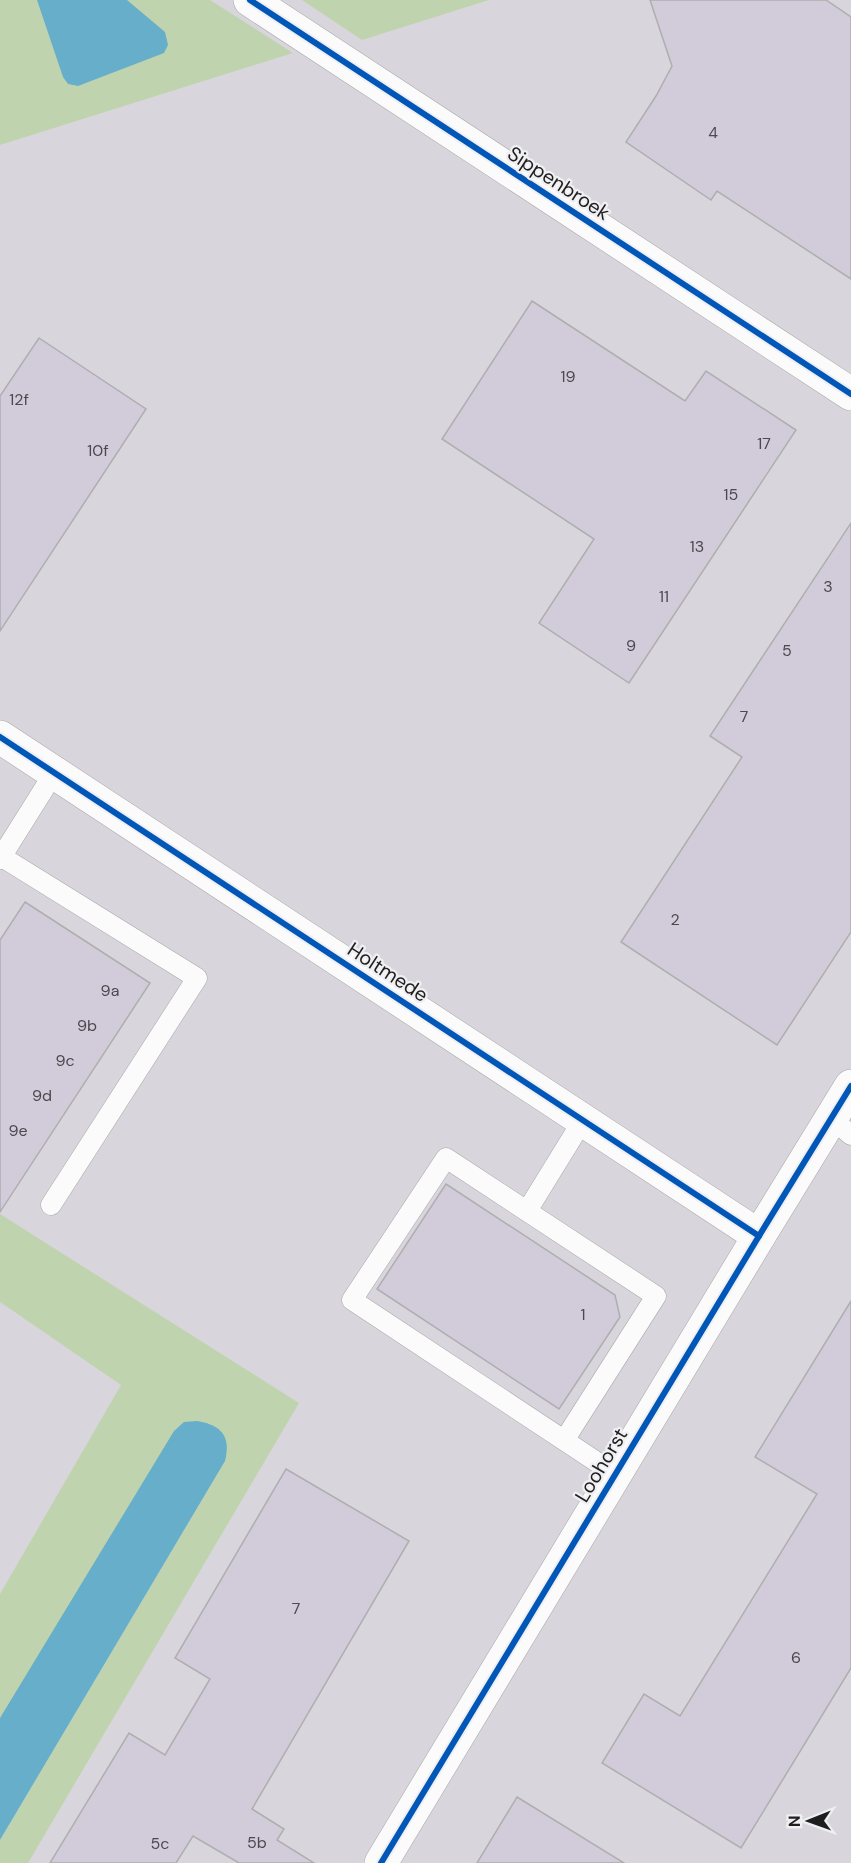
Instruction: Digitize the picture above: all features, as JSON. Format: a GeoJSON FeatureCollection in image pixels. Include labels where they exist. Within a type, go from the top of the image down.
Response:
{"type":"FeatureCollection","features":[{"type":"Feature","properties":{"kind":"street","name":"Sippenbroek"},"geometry":{"type":"LineString","coordinates":[[250,0],[851,394]]}},
{"type":"Feature","properties":{"kind":"street","name":"Holtmede"},"geometry":{"type":"LineString","coordinates":[[0,737],[759,1236]]}},
{"type":"Feature","properties":{"kind":"street","name":"Loohorst"},"geometry":{"type":"LineString","coordinates":[[381,1863],[759,1236],[841,1127],[851,1086]]}},
{"type":"Feature","properties":{"kind":"lane"},"geometry":{"type":"LineString","coordinates":[[51,1205],[197,978],[1,858],[54,773]]}},
{"type":"Feature","properties":{"kind":"lane"},"geometry":{"type":"LineString","coordinates":[[526,1211],[583,1120]]}},
{"type":"Feature","properties":{"kind":"lane"},"geometry":{"type":"LineString","coordinates":[[565,1439],[656,1296],[446,1158],[352,1300],[615,1474]]}},
{"type":"Feature","properties":{"kind":"shaded area"},"geometry":{"type":"Polygon","coordinates":[[[0,0],[851,0],[851,1863],[0,1863],[0,0]]]}},
{"type":"Feature","properties":{"kind":"green space"},"geometry":{"type":"Polygon","coordinates":[[[0,0],[210,0],[293,53],[0,145],[0,0]]]}},
{"type":"Feature","properties":{"kind":"green space"},"geometry":{"type":"Polygon","coordinates":[[[302,0],[489,0],[362,40],[302,0]]]}},
{"type":"Feature","properties":{"kind":"green space"},"geometry":{"type":"Polygon","coordinates":[[[0,1214],[299,1403],[28,1863],[0,1863],[0,1840],[225,1461],[0,1718],[0,1594],[121,1385],[0,1302],[0,1214]]]}},
{"type":"Feature","properties":{"kind":"water"},"geometry":{"type":"Polygon","coordinates":[[[37,0],[127,0],[165,32],[168,45],[164,53],[78,86],[68,84],[63,77],[37,0]]]}},
{"type":"Feature","properties":{"kind":"water"},"geometry":{"type":"Polygon","coordinates":[[[197,1421],[213,1426],[223,1434],[227,1445],[225,1461],[0,1840],[0,1718],[174,1431],[184,1422],[197,1421]]]}},
{"type":"Feature","properties":{"kind":"building"},"geometry":{"type":"Polygon","coordinates":[[[650,0],[826,0],[851,17],[851,279],[717,191],[711,200],[626,142],[656,96],[672,66],[650,0]]]}},
{"type":"Feature","properties":{"kind":"building"},"geometry":{"type":"Polygon","coordinates":[[[532,301],[685,401],[706,371],[796,430],[629,683],[539,623],[594,539],[442,439],[532,301]]]}},
{"type":"Feature","properties":{"kind":"building"},"geometry":{"type":"Polygon","coordinates":[[[39,338],[146,409],[0,631],[0,396],[39,338]]]}},
{"type":"Feature","properties":{"kind":"building"},"geometry":{"type":"Polygon","coordinates":[[[851,523],[851,932],[777,1045],[621,942],[742,757],[710,736],[851,523]]]}},
{"type":"Feature","properties":{"kind":"building"},"geometry":{"type":"Polygon","coordinates":[[[25,902],[150,983],[0,1212],[0,940],[25,902]]]}},
{"type":"Feature","properties":{"kind":"building"},"geometry":{"type":"Polygon","coordinates":[[[446,1184],[615,1295],[620,1317],[559,1409],[377,1289],[446,1184]]]}},
{"type":"Feature","properties":{"kind":"building"},"geometry":{"type":"Polygon","coordinates":[[[851,1301],[851,1668],[741,1848],[602,1763],[644,1694],[680,1716],[817,1494],[755,1457],[851,1301]]]}},
{"type":"Feature","properties":{"kind":"building"},"geometry":{"type":"Polygon","coordinates":[[[286,1469],[409,1541],[252,1809],[284,1829],[277,1840],[314,1863],[239,1863],[193,1836],[176,1863],[50,1863],[129,1733],[165,1755],[210,1679],[175,1658],[286,1469]]]}},
{"type":"Feature","properties":{"kind":"building"},"geometry":{"type":"Polygon","coordinates":[[[517,1797],[624,1863],[477,1863],[517,1797]]]}},
{"type":"Feature","properties":{"kind":"cycle path"},"geometry":{"type":"LineString","coordinates":[[250,0],[851,394]]}},
{"type":"Feature","properties":{"kind":"cycle path"},"geometry":{"type":"LineString","coordinates":[[0,737],[759,1236]]}},
{"type":"Feature","properties":{"kind":"cycle path"},"geometry":{"type":"LineString","coordinates":[[381,1863],[851,1086]]}}]}
